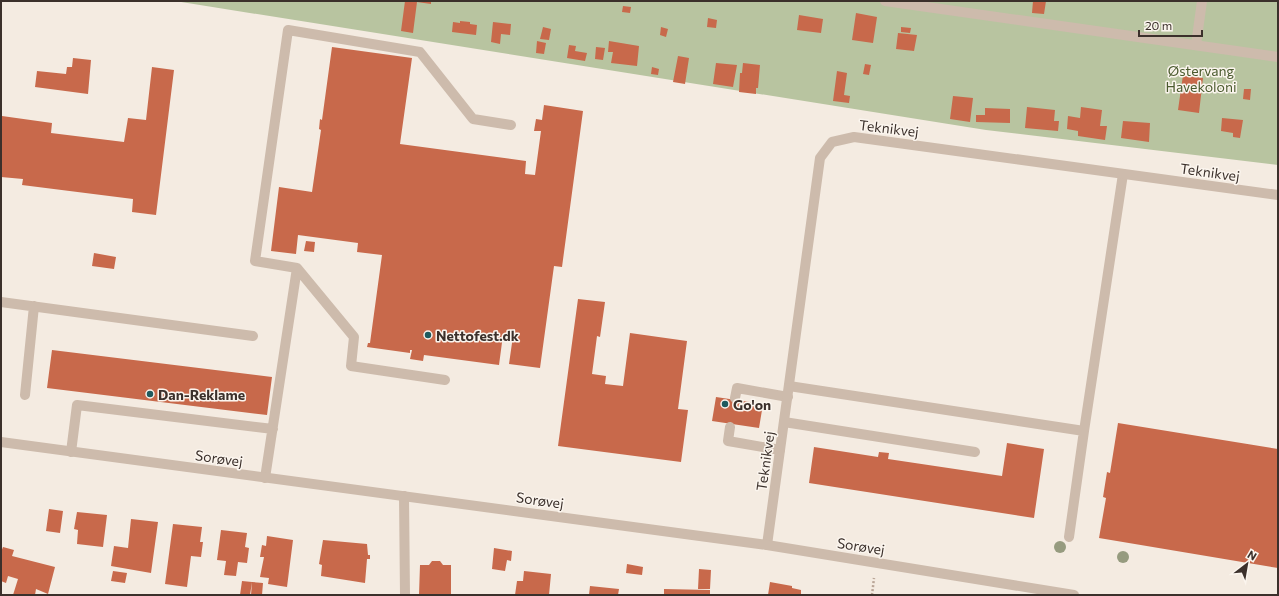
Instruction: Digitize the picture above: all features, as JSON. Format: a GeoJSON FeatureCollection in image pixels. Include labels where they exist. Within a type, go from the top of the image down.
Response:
{"type":"FeatureCollection","features":[{"type":"Feature","properties":{"kind":"street"},"geometry":{"type":"LineString","coordinates":[[885,1],[1278,57]]}},
{"type":"Feature","properties":{"kind":"street"},"geometry":{"type":"LineString","coordinates":[[1196,45],[1202,1]]}},
{"type":"Feature","properties":{"kind":"street"},"geometry":{"type":"LineString","coordinates":[[445,380],[351,366],[354,337],[297,268],[254,261],[288,30],[420,52],[473,119],[511,125]]}},
{"type":"Feature","properties":{"kind":"street","name":"Teknikvej"},"geometry":{"type":"LineString","coordinates":[[767,545],[820,158],[832,142],[854,137],[1278,195]]}},
{"type":"Feature","properties":{"kind":"street"},"geometry":{"type":"LineString","coordinates":[[1069,538],[1124,174]]}},
{"type":"Feature","properties":{"kind":"street"},"geometry":{"type":"LineString","coordinates":[[265,478],[297,268]]}},
{"type":"Feature","properties":{"kind":"street"},"geometry":{"type":"LineString","coordinates":[[1,302],[253,336]]}},
{"type":"Feature","properties":{"kind":"street"},"geometry":{"type":"LineString","coordinates":[[25,395],[34,306]]}},
{"type":"Feature","properties":{"kind":"street"},"geometry":{"type":"LineString","coordinates":[[789,386],[1084,431]]}},
{"type":"Feature","properties":{"kind":"street"},"geometry":{"type":"LineString","coordinates":[[735,398],[737,388],[788,397]]}},
{"type":"Feature","properties":{"kind":"street"},"geometry":{"type":"LineString","coordinates":[[71,452],[77,405],[273,429]]}},
{"type":"Feature","properties":{"kind":"street"},"geometry":{"type":"LineString","coordinates":[[784,422],[975,452]]}},
{"type":"Feature","properties":{"kind":"street"},"geometry":{"type":"LineString","coordinates":[[730,427],[728,441],[780,450]]}},
{"type":"Feature","properties":{"kind":"street","name":"Sorøvej"},"geometry":{"type":"LineString","coordinates":[[1,442],[767,545],[1074,595]]}},
{"type":"Feature","properties":{"kind":"street"},"geometry":{"type":"LineString","coordinates":[[404,496],[405,595]]}},
{"type":"Feature","properties":{"kind":"green space","name":"Østervang Havekoloni"},"geometry":{"type":"Polygon","coordinates":[[[175,1],[1278,1],[1278,165],[986,130],[175,1]]]}},
{"type":"Feature","properties":{"kind":"building"},"geometry":{"type":"Polygon","coordinates":[[[405,1],[431,1],[431,4],[417,2],[413,33],[401,31],[405,1]]]}},
{"type":"Feature","properties":{"kind":"building"},"geometry":{"type":"Polygon","coordinates":[[[1033,1],[1046,1],[1044,14],[1032,13],[1033,1]]]}},
{"type":"Feature","properties":{"kind":"building"},"geometry":{"type":"Polygon","coordinates":[[[623,6],[631,7],[630,13],[622,12],[623,6]]]}},
{"type":"Feature","properties":{"kind":"building"},"geometry":{"type":"Polygon","coordinates":[[[856,13],[877,17],[873,43],[852,40],[856,13]]]}},
{"type":"Feature","properties":{"kind":"building"},"geometry":{"type":"Polygon","coordinates":[[[799,15],[823,19],[821,33],[797,30],[799,15]]]}},
{"type":"Feature","properties":{"kind":"building"},"geometry":{"type":"Polygon","coordinates":[[[708,18],[717,20],[716,28],[707,27],[708,18]]]}},
{"type":"Feature","properties":{"kind":"building"},"geometry":{"type":"Polygon","coordinates":[[[460,21],[470,22],[470,24],[477,25],[476,35],[452,32],[453,22],[460,23],[460,21]]]}},
{"type":"Feature","properties":{"kind":"building"},"geometry":{"type":"Polygon","coordinates":[[[493,22],[511,24],[510,35],[501,34],[500,44],[491,42],[493,22]]]}},
{"type":"Feature","properties":{"kind":"building"},"geometry":{"type":"Polygon","coordinates":[[[543,27],[551,29],[549,40],[540,39],[543,27]]]}},
{"type":"Feature","properties":{"kind":"building"},"geometry":{"type":"Polygon","coordinates":[[[661,27],[668,29],[666,37],[660,35],[661,27]]]}},
{"type":"Feature","properties":{"kind":"building"},"geometry":{"type":"Polygon","coordinates":[[[901,27],[911,28],[910,33],[901,32],[901,27]]]}},
{"type":"Feature","properties":{"kind":"building"},"geometry":{"type":"Polygon","coordinates":[[[898,33],[917,35],[914,51],[896,49],[898,33]]]}},
{"type":"Feature","properties":{"kind":"building"},"geometry":{"type":"Polygon","coordinates":[[[537,41],[546,43],[544,54],[536,53],[537,41]]]}},
{"type":"Feature","properties":{"kind":"building"},"geometry":{"type":"Polygon","coordinates":[[[609,41],[639,46],[637,66],[611,63],[613,52],[608,52],[609,41]]]}},
{"type":"Feature","properties":{"kind":"building"},"geometry":{"type":"Polygon","coordinates":[[[569,45],[576,46],[575,51],[587,53],[585,61],[567,58],[569,45]]]}},
{"type":"Feature","properties":{"kind":"building"},"geometry":{"type":"Polygon","coordinates":[[[332,47],[412,58],[400,144],[526,161],[525,174],[535,175],[541,131],[534,131],[536,119],[542,120],[544,105],[583,111],[562,267],[554,266],[540,368],[509,364],[513,336],[503,335],[499,365],[424,355],[423,361],[410,359],[412,350],[410,350],[410,353],[367,347],[368,343],[370,343],[382,255],[357,252],[358,243],[298,235],[296,254],[271,251],[279,187],[312,192],[321,130],[319,129],[320,119],[322,120],[332,47]]]}},
{"type":"Feature","properties":{"kind":"building"},"geometry":{"type":"Polygon","coordinates":[[[596,47],[605,48],[603,60],[595,59],[596,47]]]}},
{"type":"Feature","properties":{"kind":"building"},"geometry":{"type":"Polygon","coordinates":[[[678,56],[689,58],[685,84],[673,82],[678,56]]]}},
{"type":"Feature","properties":{"kind":"building"},"geometry":{"type":"Polygon","coordinates":[[[73,58],[91,60],[88,94],[35,87],[37,71],[66,74],[67,67],[72,67],[73,58]]]}},
{"type":"Feature","properties":{"kind":"building"},"geometry":{"type":"Polygon","coordinates":[[[716,63],[737,65],[733,87],[713,84],[716,63]]]}},
{"type":"Feature","properties":{"kind":"building"},"geometry":{"type":"Polygon","coordinates":[[[743,63],[760,65],[756,94],[739,92],[740,73],[742,73],[743,63]]]}},
{"type":"Feature","properties":{"kind":"building"},"geometry":{"type":"Polygon","coordinates":[[[865,64],[871,65],[869,75],[863,74],[865,64]]]}},
{"type":"Feature","properties":{"kind":"building"},"geometry":{"type":"Polygon","coordinates":[[[152,67],[174,70],[156,215],[132,212],[133,199],[22,185],[23,179],[1,177],[2,116],[52,123],[51,133],[124,142],[128,118],[146,120],[152,67]]]}},
{"type":"Feature","properties":{"kind":"building"},"geometry":{"type":"Polygon","coordinates":[[[652,67],[659,69],[658,75],[651,74],[652,67]]]}},
{"type":"Feature","properties":{"kind":"building"},"geometry":{"type":"Polygon","coordinates":[[[837,71],[847,73],[844,95],[850,96],[849,103],[833,101],[837,71]]]}},
{"type":"Feature","properties":{"kind":"building"},"geometry":{"type":"Polygon","coordinates":[[[1183,75],[1203,78],[1199,113],[1178,110],[1183,75]]]}},
{"type":"Feature","properties":{"kind":"building"},"geometry":{"type":"Polygon","coordinates":[[[1244,89],[1251,89],[1250,100],[1243,99],[1244,89]]]}},
{"type":"Feature","properties":{"kind":"building"},"geometry":{"type":"Polygon","coordinates":[[[953,96],[973,98],[970,122],[950,119],[953,96]]]}},
{"type":"Feature","properties":{"kind":"building"},"geometry":{"type":"Polygon","coordinates":[[[1027,107],[1055,110],[1054,121],[1059,121],[1058,131],[1025,128],[1027,107]]]}},
{"type":"Feature","properties":{"kind":"building"},"geometry":{"type":"Polygon","coordinates":[[[1081,107],[1102,110],[1100,126],[1107,126],[1105,140],[1078,136],[1078,131],[1067,129],[1068,116],[1080,118],[1081,107]]]}},
{"type":"Feature","properties":{"kind":"building"},"geometry":{"type":"Polygon","coordinates":[[[985,108],[1010,109],[1010,123],[976,122],[976,115],[985,115],[985,108]]]}},
{"type":"Feature","properties":{"kind":"building"},"geometry":{"type":"Polygon","coordinates":[[[1222,118],[1243,120],[1240,138],[1233,137],[1233,133],[1221,131],[1222,118]]]}},
{"type":"Feature","properties":{"kind":"building"},"geometry":{"type":"Polygon","coordinates":[[[1123,121],[1150,123],[1149,142],[1121,138],[1123,121]]]}},
{"type":"Feature","properties":{"kind":"building"},"geometry":{"type":"Polygon","coordinates":[[[306,241],[315,242],[314,252],[304,251],[306,241]]]}},
{"type":"Feature","properties":{"kind":"building"},"geometry":{"type":"Polygon","coordinates":[[[94,253],[116,257],[114,269],[92,266],[94,253]]]}},
{"type":"Feature","properties":{"kind":"building"},"geometry":{"type":"Polygon","coordinates":[[[578,299],[605,302],[600,337],[597,336],[592,374],[606,376],[605,384],[623,386],[630,333],[687,341],[678,409],[688,410],[681,462],[558,446],[578,299]]]}},
{"type":"Feature","properties":{"kind":"building"},"geometry":{"type":"Polygon","coordinates":[[[52,350],[272,377],[267,415],[47,388],[52,350]]]}},
{"type":"Feature","properties":{"kind":"building"},"geometry":{"type":"Polygon","coordinates":[[[716,397],[763,404],[759,428],[712,421],[716,397]]]}},
{"type":"Feature","properties":{"kind":"building"},"geometry":{"type":"Polygon","coordinates":[[[1118,423],[1278,449],[1278,568],[1099,538],[1106,498],[1103,497],[1107,472],[1110,473],[1118,423]]]}},
{"type":"Feature","properties":{"kind":"building"},"geometry":{"type":"Polygon","coordinates":[[[1007,443],[1044,449],[1034,518],[809,483],[814,447],[878,457],[879,452],[889,453],[888,459],[1002,476],[1007,443]]]}},
{"type":"Feature","properties":{"kind":"building"},"geometry":{"type":"Polygon","coordinates":[[[49,509],[63,511],[60,533],[46,531],[49,509]]]}},
{"type":"Feature","properties":{"kind":"building"},"geometry":{"type":"Polygon","coordinates":[[[77,512],[107,515],[103,547],[77,544],[78,530],[74,529],[77,512]]]}},
{"type":"Feature","properties":{"kind":"building"},"geometry":{"type":"Polygon","coordinates":[[[131,519],[158,522],[151,573],[111,566],[114,546],[128,548],[131,519]]]}},
{"type":"Feature","properties":{"kind":"building"},"geometry":{"type":"Polygon","coordinates":[[[173,524],[202,527],[200,542],[203,542],[201,557],[191,556],[187,587],[165,584],[173,524]]]}},
{"type":"Feature","properties":{"kind":"building"},"geometry":{"type":"Polygon","coordinates":[[[221,530],[247,533],[245,547],[249,548],[247,563],[238,562],[236,576],[224,575],[226,561],[217,560],[221,530]]]}},
{"type":"Feature","properties":{"kind":"building"},"geometry":{"type":"Polygon","coordinates":[[[267,536],[293,540],[287,587],[268,584],[269,578],[260,577],[264,557],[260,557],[262,545],[266,546],[267,536]]]}},
{"type":"Feature","properties":{"kind":"building"},"geometry":{"type":"Polygon","coordinates":[[[323,540],[367,544],[370,559],[367,559],[365,583],[321,576],[322,565],[319,564],[323,540]]]}},
{"type":"Feature","properties":{"kind":"building"},"geometry":{"type":"Polygon","coordinates":[[[3,547],[14,550],[12,556],[55,567],[48,594],[36,589],[35,595],[13,595],[18,579],[8,576],[6,583],[1,581],[1,552],[3,547]]]}},
{"type":"Feature","properties":{"kind":"building"},"geometry":{"type":"Polygon","coordinates":[[[494,548],[512,551],[511,561],[507,560],[505,571],[492,569],[494,548]]]}},
{"type":"Feature","properties":{"kind":"building"},"geometry":{"type":"Polygon","coordinates":[[[432,561],[440,561],[443,565],[451,565],[451,595],[419,595],[420,565],[429,565],[432,561]]]}},
{"type":"Feature","properties":{"kind":"building"},"geometry":{"type":"Polygon","coordinates":[[[627,564],[643,567],[642,575],[626,573],[627,564]]]}},
{"type":"Feature","properties":{"kind":"building"},"geometry":{"type":"Polygon","coordinates":[[[699,569],[711,570],[710,589],[698,589],[699,569]]]}},
{"type":"Feature","properties":{"kind":"building"},"geometry":{"type":"Polygon","coordinates":[[[113,571],[127,573],[125,583],[111,581],[113,571]]]}},
{"type":"Feature","properties":{"kind":"building"},"geometry":{"type":"Polygon","coordinates":[[[524,571],[551,574],[549,595],[515,595],[517,581],[523,581],[524,571]]]}},
{"type":"Feature","properties":{"kind":"building"},"geometry":{"type":"Polygon","coordinates":[[[242,581],[252,582],[250,595],[240,595],[242,581]]]}},
{"type":"Feature","properties":{"kind":"building"},"geometry":{"type":"Polygon","coordinates":[[[252,582],[263,583],[262,595],[251,595],[252,582]]]}},
{"type":"Feature","properties":{"kind":"building"},"geometry":{"type":"Polygon","coordinates":[[[770,582],[792,586],[792,588],[801,590],[801,595],[768,595],[770,582]]]}},
{"type":"Feature","properties":{"kind":"building"},"geometry":{"type":"Polygon","coordinates":[[[590,586],[619,589],[618,595],[589,595],[590,586]]]}},
{"type":"Feature","properties":{"kind":"building"},"geometry":{"type":"Polygon","coordinates":[[[664,589],[710,590],[710,595],[664,595],[664,589]]]}},
{"type":"Feature","properties":{"kind":"place","name":"Nettofest.dk"},"geometry":{"type":"Point","coordinates":[428,335]}},
{"type":"Feature","properties":{"kind":"place","name":"Dan-Reklame"},"geometry":{"type":"Point","coordinates":[150,394]}},
{"type":"Feature","properties":{"kind":"place","name":"Go'on"},"geometry":{"type":"Point","coordinates":[725,404]}}]}
